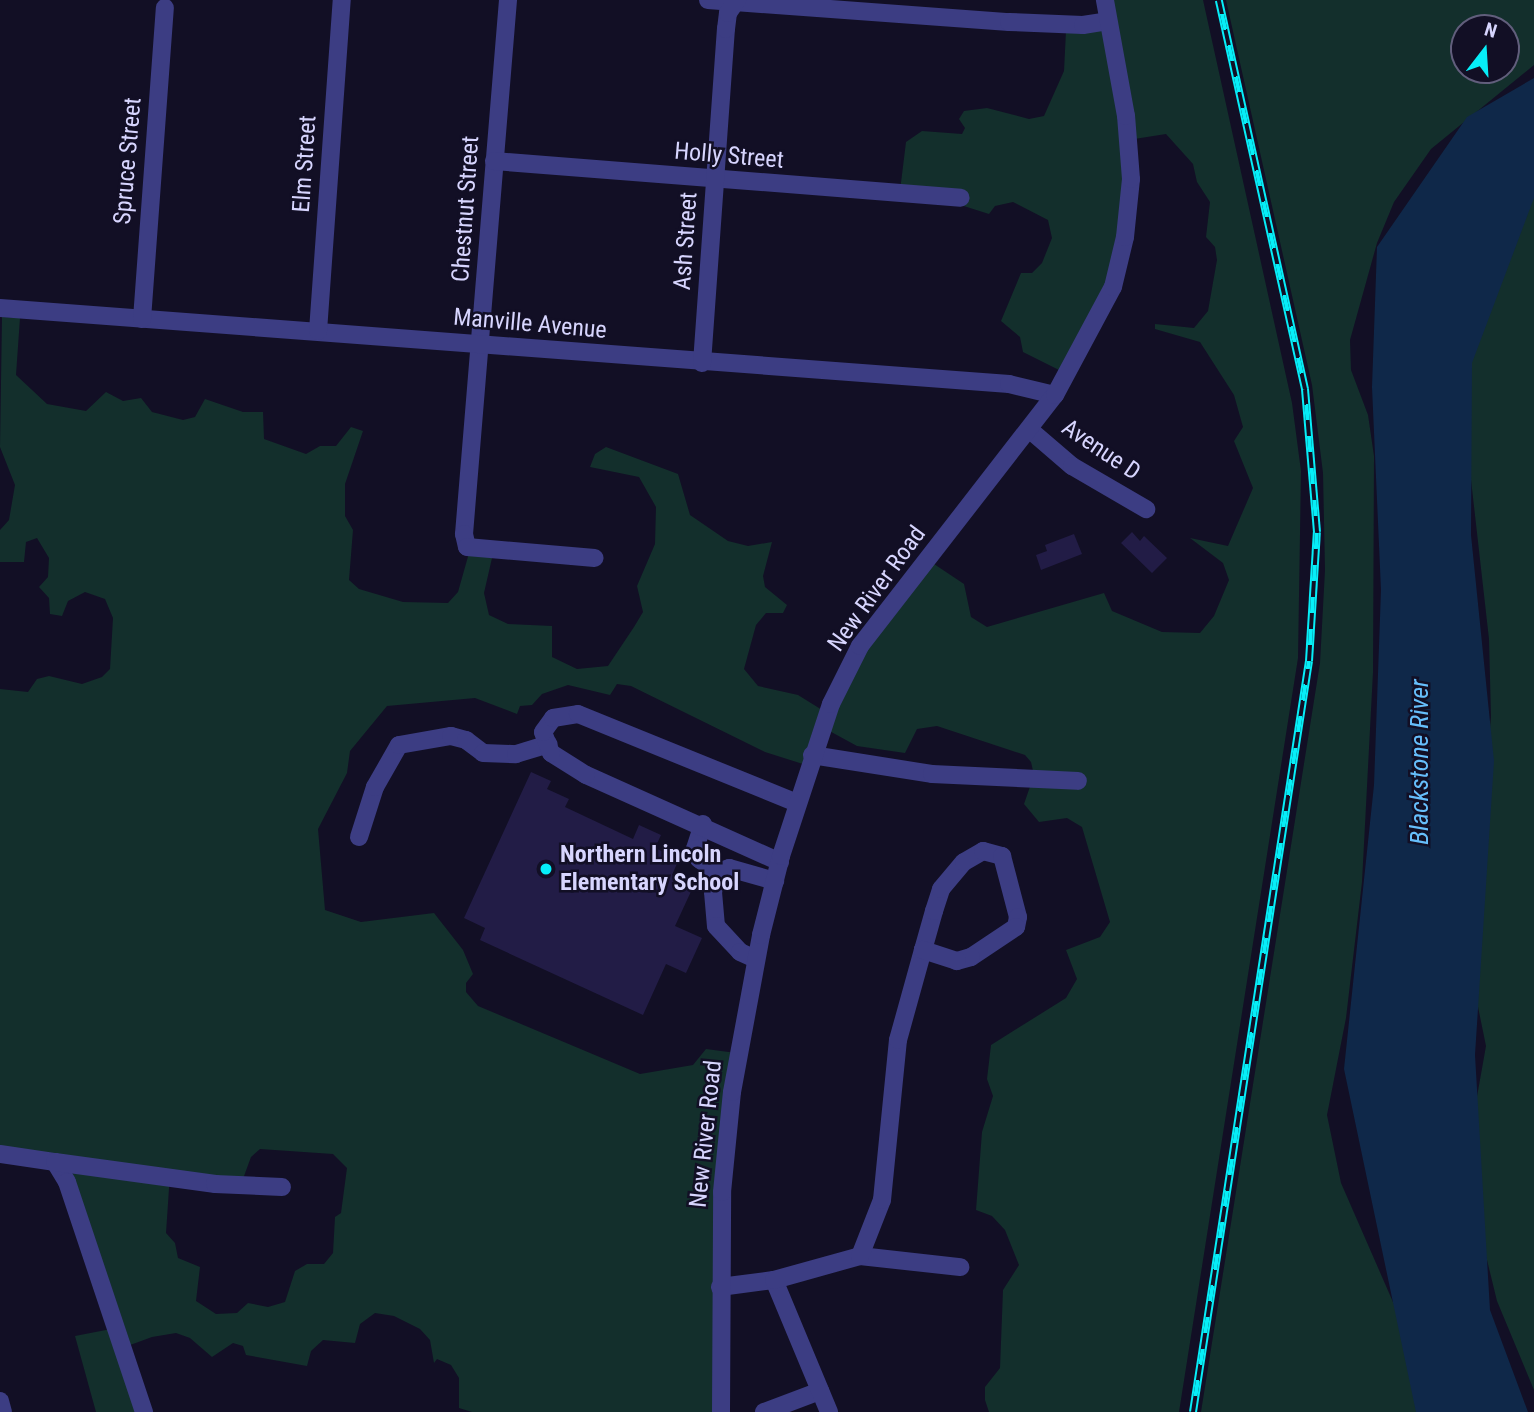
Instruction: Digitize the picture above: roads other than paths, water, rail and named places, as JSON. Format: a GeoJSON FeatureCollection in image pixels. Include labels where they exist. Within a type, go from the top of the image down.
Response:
{"type":"FeatureCollection","features":[{"type":"Feature","properties":{"kind":"street","name":"Elm Street"},"geometry":{"type":"LineString","coordinates":[[318,331],[342,0]]}},
{"type":"Feature","properties":{"kind":"street","name":"Chestnut Street"},"geometry":{"type":"LineString","coordinates":[[508,0],[464,534],[467,547],[595,558]]}},
{"type":"Feature","properties":{"kind":"street"},"geometry":{"type":"LineString","coordinates":[[708,0],[898,7],[1083,25],[1108,21]]}},
{"type":"Feature","properties":{"kind":"street","name":"New River Road"},"geometry":{"type":"LineString","coordinates":[[721,1412],[722,1192],[732,1092],[756,959],[780,862],[812,755],[831,704],[860,646],[1055,395],[1113,287],[1125,237],[1131,179],[1105,0]]}},
{"type":"Feature","properties":{"kind":"street","name":"Ash Street"},"geometry":{"type":"LineString","coordinates":[[702,363],[726,29],[737,1]]}},
{"type":"Feature","properties":{"kind":"street","name":"Spruce Street"},"geometry":{"type":"LineString","coordinates":[[142,319],[165,8]]}},
{"type":"Feature","properties":{"kind":"street","name":"Holly Street"},"geometry":{"type":"LineString","coordinates":[[494,161],[961,198]]}},
{"type":"Feature","properties":{"kind":"street","name":"Manville Avenue"},"geometry":{"type":"LineString","coordinates":[[0,308],[702,363],[1009,384],[1055,395]]}},
{"type":"Feature","properties":{"kind":"street","name":"Avenue D"},"geometry":{"type":"LineString","coordinates":[[1030,430],[1072,466],[1146,509]]}},
{"type":"Feature","properties":{"kind":"street"},"geometry":{"type":"LineString","coordinates":[[780,862],[703,824],[586,775],[551,753],[543,732],[553,718],[578,714],[629,731],[797,803]]}},
{"type":"Feature","properties":{"kind":"street"},"geometry":{"type":"LineString","coordinates":[[359,837],[374,786],[399,745],[451,736],[466,740],[483,753],[516,754],[548,744]]}},
{"type":"Feature","properties":{"kind":"street"},"geometry":{"type":"LineString","coordinates":[[812,755],[932,774],[1078,781]]}},
{"type":"Feature","properties":{"kind":"street"},"geometry":{"type":"LineString","coordinates":[[703,824],[695,849],[699,859],[717,872]]}},
{"type":"Feature","properties":{"kind":"street"},"geometry":{"type":"LineString","coordinates":[[860,1256],[882,1200],[898,1040],[923,950],[941,889],[964,862],[983,851],[1002,856],[1017,917],[1016,927],[971,957],[957,961],[923,950]]}},
{"type":"Feature","properties":{"kind":"street"},"geometry":{"type":"LineString","coordinates":[[717,872],[729,868],[775,881]]}},
{"type":"Feature","properties":{"kind":"street"},"geometry":{"type":"LineString","coordinates":[[717,872],[713,892],[716,926],[740,952],[756,959]]}},
{"type":"Feature","properties":{"kind":"street"},"geometry":{"type":"LineString","coordinates":[[0,1154],[215,1184],[282,1187]]}},
{"type":"Feature","properties":{"kind":"street"},"geometry":{"type":"LineString","coordinates":[[55,1162],[81,1216],[144,1412]]}},
{"type":"Feature","properties":{"kind":"street"},"geometry":{"type":"LineString","coordinates":[[720,1287],[774,1280],[860,1256],[960,1267]]}},
{"type":"Feature","properties":{"kind":"street"},"geometry":{"type":"LineString","coordinates":[[774,1280],[829,1412]]}},
{"type":"Feature","properties":{"kind":"street"},"geometry":{"type":"LineString","coordinates":[[764,1412],[820,1391]]}},
{"type":"Feature","properties":{"kind":"street"},"geometry":{"type":"LineString","coordinates":[[0,1401],[3,1412]]}},
{"type":"Feature","properties":{"kind":"water","name":"Blackstone River"},"geometry":{"type":"Polygon","coordinates":[[[1534,78],[1534,198],[1472,363],[1471,535],[1494,761],[1475,1055],[1490,1310],[1528,1412],[1416,1412],[1344,1069],[1374,785],[1381,590],[1372,387],[1377,247],[1467,117],[1534,78]]]}},
{"type":"Feature","properties":{"kind":"railway"},"geometry":{"type":"LineString","coordinates":[[1193,1412],[1309,661],[1317,532],[1305,389],[1219,0]]}},
{"type":"Feature","properties":{"kind":"place","name":"Northern Lincoln Elementary School"},"geometry":{"type":"Point","coordinates":[546,869]}}]}
